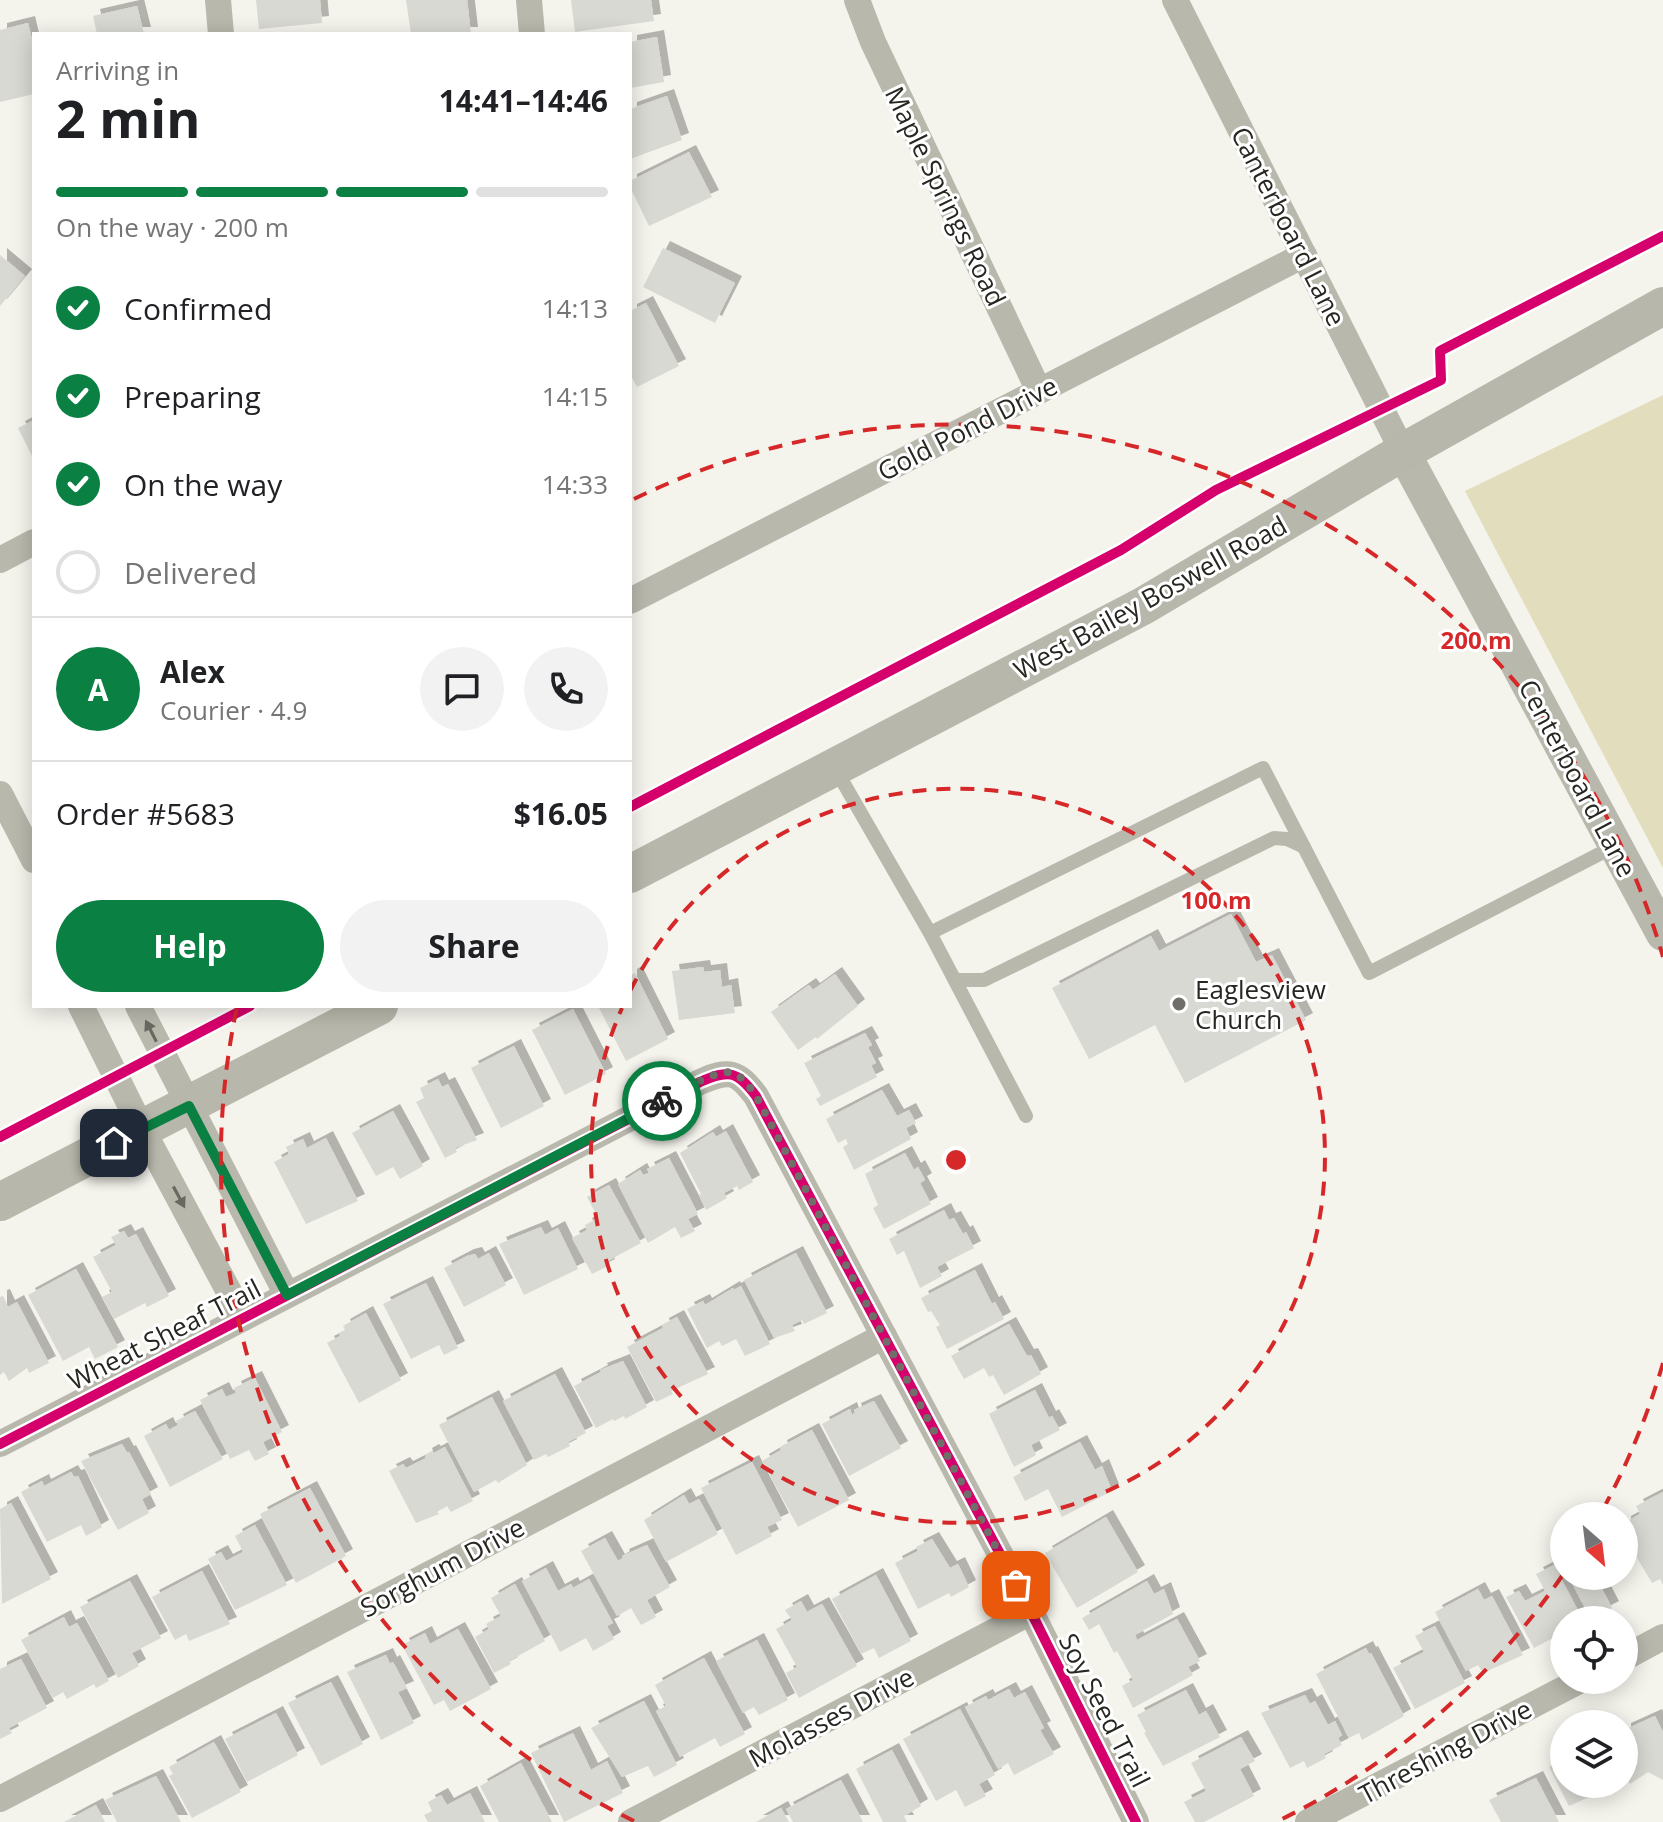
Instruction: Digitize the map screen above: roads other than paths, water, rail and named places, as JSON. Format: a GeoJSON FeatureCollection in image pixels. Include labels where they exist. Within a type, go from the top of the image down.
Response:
{"type":"FeatureCollection","features":[{"type":"Feature","properties":{"kind":"main road","name":"West Bailey Boswell Road"},"geometry":{"type":"LineString","coordinates":[[632,873],[1143,606],[1403,452],[1663,306]]}},
{"type":"Feature","properties":{"kind":"main road"},"geometry":{"type":"LineString","coordinates":[[0,1202],[375,1008]]}},
{"type":"Feature","properties":{"kind":"street"},"geometry":{"type":"LineString","coordinates":[[218,0],[221,32]]}},
{"type":"Feature","properties":{"kind":"street"},"geometry":{"type":"LineString","coordinates":[[529,0],[532,32]]}},
{"type":"Feature","properties":{"kind":"street","name":"Maple Springs Road"},"geometry":{"type":"LineString","coordinates":[[857,0],[873,42],[1039,391]]}},
{"type":"Feature","properties":{"kind":"street","name":"Canterboard Lane"},"geometry":{"type":"LineString","coordinates":[[1175,0],[1403,452]]}},
{"type":"Feature","properties":{"kind":"street","name":"Gold Pond Drive"},"geometry":{"type":"LineString","coordinates":[[632,600],[1304,255]]}},
{"type":"Feature","properties":{"kind":"street","name":"Centerboard Lane"},"geometry":{"type":"LineString","coordinates":[[1403,452],[1663,934]]}},
{"type":"Feature","properties":{"kind":"street"},"geometry":{"type":"LineString","coordinates":[[0,560],[32,543]]}},
{"type":"Feature","properties":{"kind":"street"},"geometry":{"type":"LineString","coordinates":[[0,794],[32,856]]}},
{"type":"Feature","properties":{"kind":"street"},"geometry":{"type":"LineString","coordinates":[[82,1008],[142,1129],[243,1318]]}},
{"type":"Feature","properties":{"kind":"street"},"geometry":{"type":"LineString","coordinates":[[139,1008],[287,1295]]}},
{"type":"Feature","properties":{"kind":"street","name":"Wheat Sheaf Trail"},"geometry":{"type":"LineString","coordinates":[[0,1444],[700,1082],[719,1073],[734,1073]]}},
{"type":"Feature","properties":{"kind":"street","name":"Soy Seed Trail"},"geometry":{"type":"LineString","coordinates":[[734,1073],[756,1096],[1031,1612],[1136,1822]]}},
{"type":"Feature","properties":{"kind":"street","name":"Sorghum Drive"},"geometry":{"type":"LineString","coordinates":[[0,1799],[884,1336]]}},
{"type":"Feature","properties":{"kind":"street","name":"Molasses Drive"},"geometry":{"type":"LineString","coordinates":[[631,1822],[1031,1612]]}},
{"type":"Feature","properties":{"kind":"street"},"geometry":{"type":"LineString","coordinates":[[1638,1650],[1663,1637]]}},
{"type":"Feature","properties":{"kind":"street","name":"Threshing Drive"},"geometry":{"type":"LineString","coordinates":[[1308,1822],[1554,1694]]}},
{"type":"Feature","properties":{"kind":"lane"},"geometry":{"type":"LineString","coordinates":[[834,766],[930,933],[1026,1116]]}},
{"type":"Feature","properties":{"kind":"lane"},"geometry":{"type":"LineString","coordinates":[[930,933],[1263,768],[1369,973],[1615,846]]}},
{"type":"Feature","properties":{"kind":"lane"},"geometry":{"type":"LineString","coordinates":[[955,980],[984,980],[1274,838],[1287,839],[1304,847]]}},
{"type":"Feature","properties":{"kind":"place","name":"Eaglesview Church"},"geometry":{"type":"Point","coordinates":[1179,1004]}}]}
